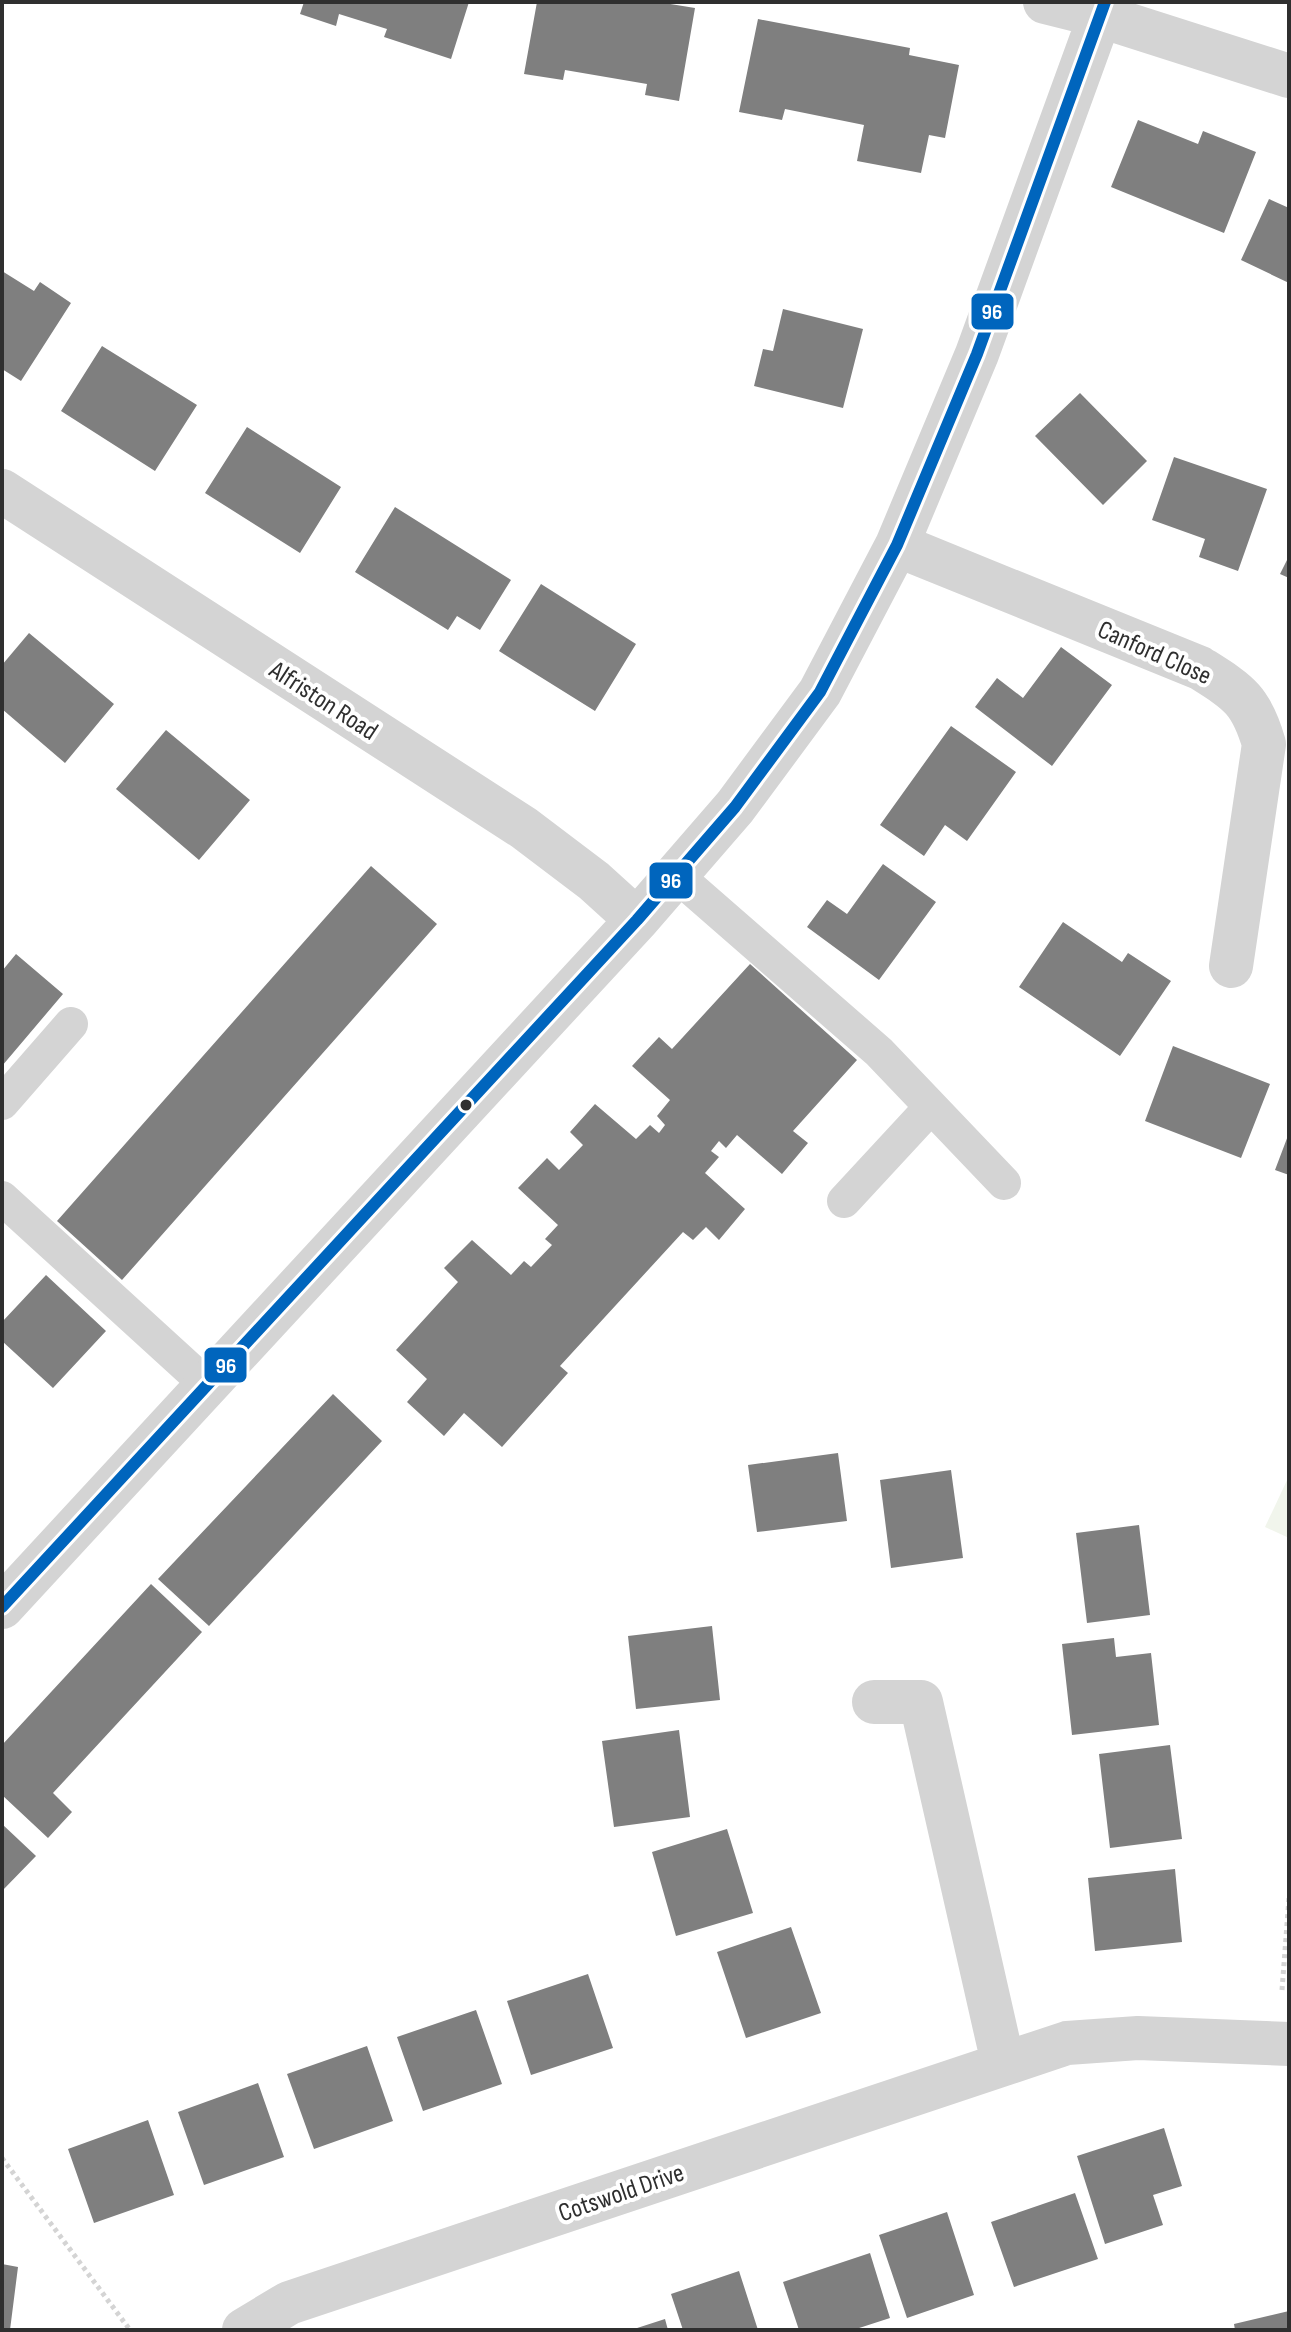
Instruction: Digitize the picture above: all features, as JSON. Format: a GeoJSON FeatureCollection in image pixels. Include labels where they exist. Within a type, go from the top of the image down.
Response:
{"type":"FeatureCollection","features":[{"type":"Feature","properties":{"kind":"street"},"geometry":{"type":"LineString","coordinates":[[1045,2],[1103,9],[1289,76]]}},
{"type":"Feature","properties":{"kind":"street"},"geometry":{"type":"LineString","coordinates":[[2,1607],[637,920],[735,807],[820,692],[897,545],[977,354],[1103,9]]}},
{"type":"Feature","properties":{"kind":"street","name":"Alfriston Road"},"geometry":{"type":"LineString","coordinates":[[2,491],[524,828],[594,881],[637,920]]}},
{"type":"Feature","properties":{"kind":"street","name":"Canford Close"},"geometry":{"type":"LineString","coordinates":[[897,545],[1200,668],[1238,692],[1256,716],[1264,744],[1231,966]]}},
{"type":"Feature","properties":{"kind":"street"},"geometry":{"type":"LineString","coordinates":[[874,1702],[921,1702],[1003,2063]]}},
{"type":"Feature","properties":{"kind":"street","name":"Cotswold Drive"},"geometry":{"type":"LineString","coordinates":[[244,2330],[289,2303],[1067,2043],[1124,2039],[1289,2044]]}},
{"type":"Feature","properties":{"kind":"lane"},"geometry":{"type":"LineString","coordinates":[[676,875],[879,1052],[1004,1183]]}},
{"type":"Feature","properties":{"kind":"lane"},"geometry":{"type":"LineString","coordinates":[[2,1103],[71,1024]]}},
{"type":"Feature","properties":{"kind":"lane"},"geometry":{"type":"LineString","coordinates":[[844,1201],[931,1107]]}},
{"type":"Feature","properties":{"kind":"lane"},"geometry":{"type":"LineString","coordinates":[[2,1198],[207,1385]]}},
{"type":"Feature","properties":{"kind":"path"},"geometry":{"type":"LineString","coordinates":[[1283,1997],[1281,1983],[1289,1898]]}},
{"type":"Feature","properties":{"kind":"path"},"geometry":{"type":"LineString","coordinates":[[2,2158],[130,2330]]}},
{"type":"Feature","properties":{"kind":"shaded area"},"geometry":{"type":"Polygon","coordinates":[[[1289,1476],[1289,1538],[1265,1527],[1289,1476]]]}},
{"type":"Feature","properties":{"kind":"building"},"geometry":{"type":"Polygon","coordinates":[[[304,2],[469,2],[451,59],[384,37],[387,29],[339,14],[336,26],[300,14],[304,2]]]}},
{"type":"Feature","properties":{"kind":"building"},"geometry":{"type":"Polygon","coordinates":[[[537,2],[658,2],[695,8],[679,101],[645,95],[647,84],[565,70],[563,80],[524,74],[537,2]]]}},
{"type":"Feature","properties":{"kind":"building"},"geometry":{"type":"Polygon","coordinates":[[[758,19],[910,48],[909,55],[959,65],[945,138],[929,135],[921,173],[857,161],[864,125],[785,109],[782,120],[739,112],[758,19]]]}},
{"type":"Feature","properties":{"kind":"building"},"geometry":{"type":"Polygon","coordinates":[[[1138,120],[1198,144],[1203,131],[1256,152],[1224,233],[1111,187],[1138,120]]]}},
{"type":"Feature","properties":{"kind":"building"},"geometry":{"type":"Polygon","coordinates":[[[1269,199],[1289,208],[1289,283],[1241,260],[1269,199]]]}},
{"type":"Feature","properties":{"kind":"building"},"geometry":{"type":"Polygon","coordinates":[[[2,271],[34,291],[40,282],[71,303],[21,381],[2,369],[2,271]]]}},
{"type":"Feature","properties":{"kind":"building"},"geometry":{"type":"Polygon","coordinates":[[[783,309],[863,329],[843,408],[754,386],[763,349],[773,351],[783,309]]]}},
{"type":"Feature","properties":{"kind":"building"},"geometry":{"type":"Polygon","coordinates":[[[102,346],[197,405],[155,471],[61,411],[102,346]]]}},
{"type":"Feature","properties":{"kind":"building"},"geometry":{"type":"Polygon","coordinates":[[[1080,393],[1147,461],[1103,505],[1035,436],[1080,393]]]}},
{"type":"Feature","properties":{"kind":"building"},"geometry":{"type":"Polygon","coordinates":[[[247,427],[341,487],[300,553],[205,493],[247,427]]]}},
{"type":"Feature","properties":{"kind":"building"},"geometry":{"type":"Polygon","coordinates":[[[1174,457],[1267,489],[1238,571],[1199,557],[1205,539],[1152,520],[1174,457]]]}},
{"type":"Feature","properties":{"kind":"building"},"geometry":{"type":"Polygon","coordinates":[[[395,507],[511,580],[480,630],[457,616],[448,630],[355,572],[395,507]]]}},
{"type":"Feature","properties":{"kind":"building"},"geometry":{"type":"Polygon","coordinates":[[[1289,556],[1289,578],[1280,574],[1289,556]]]}},
{"type":"Feature","properties":{"kind":"building"},"geometry":{"type":"Polygon","coordinates":[[[541,584],[636,644],[595,711],[499,651],[541,584]]]}},
{"type":"Feature","properties":{"kind":"building"},"geometry":{"type":"Polygon","coordinates":[[[29,633],[114,704],[65,763],[2,709],[2,665],[29,633]]]}},
{"type":"Feature","properties":{"kind":"building"},"geometry":{"type":"Polygon","coordinates":[[[1061,647],[1112,685],[1052,766],[975,707],[997,678],[1023,698],[1061,647]]]}},
{"type":"Feature","properties":{"kind":"building"},"geometry":{"type":"Polygon","coordinates":[[[951,726],[1016,772],[967,841],[945,825],[924,856],[880,825],[951,726]]]}},
{"type":"Feature","properties":{"kind":"building"},"geometry":{"type":"Polygon","coordinates":[[[166,730],[250,800],[199,860],[116,789],[166,730]]]}},
{"type":"Feature","properties":{"kind":"building"},"geometry":{"type":"Polygon","coordinates":[[[883,864],[936,902],[879,980],[807,927],[827,900],[847,914],[883,864]]]}},
{"type":"Feature","properties":{"kind":"building"},"geometry":{"type":"Polygon","coordinates":[[[371,866],[437,924],[122,1280],[57,1221],[371,866]]]}},
{"type":"Feature","properties":{"kind":"building"},"geometry":{"type":"Polygon","coordinates":[[[1063,922],[1122,962],[1128,953],[1171,981],[1120,1056],[1019,987],[1063,922]]]}},
{"type":"Feature","properties":{"kind":"building"},"geometry":{"type":"Polygon","coordinates":[[[16,954],[63,994],[2,1066],[2,971],[16,954]]]}},
{"type":"Feature","properties":{"kind":"building"},"geometry":{"type":"Polygon","coordinates":[[[750,964],[857,1060],[793,1131],[808,1143],[782,1174],[737,1135],[726,1148],[719,1141],[711,1151],[719,1157],[705,1173],[745,1209],[719,1240],[706,1227],[693,1240],[683,1232],[560,1366],[568,1373],[502,1447],[464,1413],[444,1436],[407,1402],[427,1379],[396,1350],[458,1282],[444,1268],[472,1240],[511,1275],[524,1261],[531,1267],[552,1245],[545,1239],[558,1225],[518,1188],[547,1158],[559,1170],[583,1145],[570,1132],[595,1104],[636,1139],[650,1125],[659,1133],[665,1125],[657,1116],[670,1100],[632,1066],[659,1037],[672,1049],[750,964]]]}},
{"type":"Feature","properties":{"kind":"building"},"geometry":{"type":"Polygon","coordinates":[[[1173,1046],[1270,1084],[1241,1158],[1145,1121],[1173,1046]]]}},
{"type":"Feature","properties":{"kind":"building"},"geometry":{"type":"Polygon","coordinates":[[[1289,1133],[1289,1175],[1275,1170],[1289,1133]]]}},
{"type":"Feature","properties":{"kind":"building"},"geometry":{"type":"Polygon","coordinates":[[[46,1275],[106,1331],[53,1388],[2,1341],[2,1322],[46,1275]]]}},
{"type":"Feature","properties":{"kind":"building"},"geometry":{"type":"Polygon","coordinates":[[[333,1394],[382,1441],[209,1626],[158,1579],[333,1394]]]}},
{"type":"Feature","properties":{"kind":"building"},"geometry":{"type":"Polygon","coordinates":[[[838,1453],[847,1521],[757,1532],[748,1465],[838,1453]]]}},
{"type":"Feature","properties":{"kind":"building"},"geometry":{"type":"Polygon","coordinates":[[[951,1470],[963,1558],[891,1568],[880,1480],[951,1470]]]}},
{"type":"Feature","properties":{"kind":"building"},"geometry":{"type":"Polygon","coordinates":[[[1139,1525],[1150,1615],[1087,1623],[1076,1533],[1139,1525]]]}},
{"type":"Feature","properties":{"kind":"building"},"geometry":{"type":"Polygon","coordinates":[[[151,1584],[202,1632],[53,1793],[72,1812],[48,1838],[2,1795],[2,1745],[151,1584]]]}},
{"type":"Feature","properties":{"kind":"building"},"geometry":{"type":"Polygon","coordinates":[[[712,1626],[720,1700],[636,1709],[628,1636],[712,1626]]]}},
{"type":"Feature","properties":{"kind":"building"},"geometry":{"type":"Polygon","coordinates":[[[1114,1638],[1116,1657],[1151,1653],[1159,1725],[1072,1735],[1062,1644],[1114,1638]]]}},
{"type":"Feature","properties":{"kind":"building"},"geometry":{"type":"Polygon","coordinates":[[[679,1730],[690,1817],[614,1827],[602,1741],[679,1730]]]}},
{"type":"Feature","properties":{"kind":"building"},"geometry":{"type":"Polygon","coordinates":[[[1170,1745],[1182,1839],[1110,1848],[1099,1754],[1170,1745]]]}},
{"type":"Feature","properties":{"kind":"building"},"geometry":{"type":"Polygon","coordinates":[[[2,1824],[36,1856],[2,1891],[2,1824]]]}},
{"type":"Feature","properties":{"kind":"building"},"geometry":{"type":"Polygon","coordinates":[[[727,1829],[753,1913],[676,1936],[652,1852],[727,1829]]]}},
{"type":"Feature","properties":{"kind":"building"},"geometry":{"type":"Polygon","coordinates":[[[1175,1869],[1182,1942],[1095,1951],[1088,1878],[1175,1869]]]}},
{"type":"Feature","properties":{"kind":"building"},"geometry":{"type":"Polygon","coordinates":[[[791,1927],[821,2013],[746,2038],[717,1952],[791,1927]]]}},
{"type":"Feature","properties":{"kind":"building"},"geometry":{"type":"Polygon","coordinates":[[[588,1974],[613,2048],[531,2075],[507,2001],[588,1974]]]}},
{"type":"Feature","properties":{"kind":"building"},"geometry":{"type":"Polygon","coordinates":[[[476,2010],[502,2084],[423,2111],[397,2037],[476,2010]]]}},
{"type":"Feature","properties":{"kind":"building"},"geometry":{"type":"Polygon","coordinates":[[[367,2046],[393,2121],[314,2149],[287,2074],[367,2046]]]}},
{"type":"Feature","properties":{"kind":"building"},"geometry":{"type":"Polygon","coordinates":[[[258,2083],[284,2157],[204,2185],[178,2112],[258,2083]]]}},
{"type":"Feature","properties":{"kind":"building"},"geometry":{"type":"Polygon","coordinates":[[[148,2120],[174,2195],[94,2223],[68,2149],[148,2120]]]}},
{"type":"Feature","properties":{"kind":"building"},"geometry":{"type":"Polygon","coordinates":[[[1164,2128],[1182,2186],[1153,2195],[1163,2225],[1105,2244],[1077,2156],[1164,2128]]]}},
{"type":"Feature","properties":{"kind":"building"},"geometry":{"type":"Polygon","coordinates":[[[1075,2193],[1098,2259],[1014,2287],[991,2222],[1075,2193]]]}},
{"type":"Feature","properties":{"kind":"building"},"geometry":{"type":"Polygon","coordinates":[[[947,2212],[974,2295],[907,2318],[879,2235],[947,2212]]]}},
{"type":"Feature","properties":{"kind":"building"},"geometry":{"type":"Polygon","coordinates":[[[870,2253],[890,2318],[853,2330],[799,2330],[783,2282],[870,2253]]]}},
{"type":"Feature","properties":{"kind":"building"},"geometry":{"type":"Polygon","coordinates":[[[2,2264],[18,2267],[10,2330],[2,2330],[2,2264]]]}},
{"type":"Feature","properties":{"kind":"building"},"geometry":{"type":"Polygon","coordinates":[[[739,2271],[758,2330],[683,2330],[671,2294],[739,2271]]]}},
{"type":"Feature","properties":{"kind":"building"},"geometry":{"type":"Polygon","coordinates":[[[1289,2311],[1289,2330],[1235,2330],[1234,2324],[1289,2311]]]}},
{"type":"Feature","properties":{"kind":"building"},"geometry":{"type":"Polygon","coordinates":[[[665,2319],[668,2330],[634,2330],[634,2329],[665,2319]]]}},
{"type":"Feature","properties":{"kind":"transit line","name":"96"},"geometry":{"type":"LineString","coordinates":[[2,1607],[637,920],[735,807],[820,692],[897,545],[977,354],[1105,2]]}}]}
